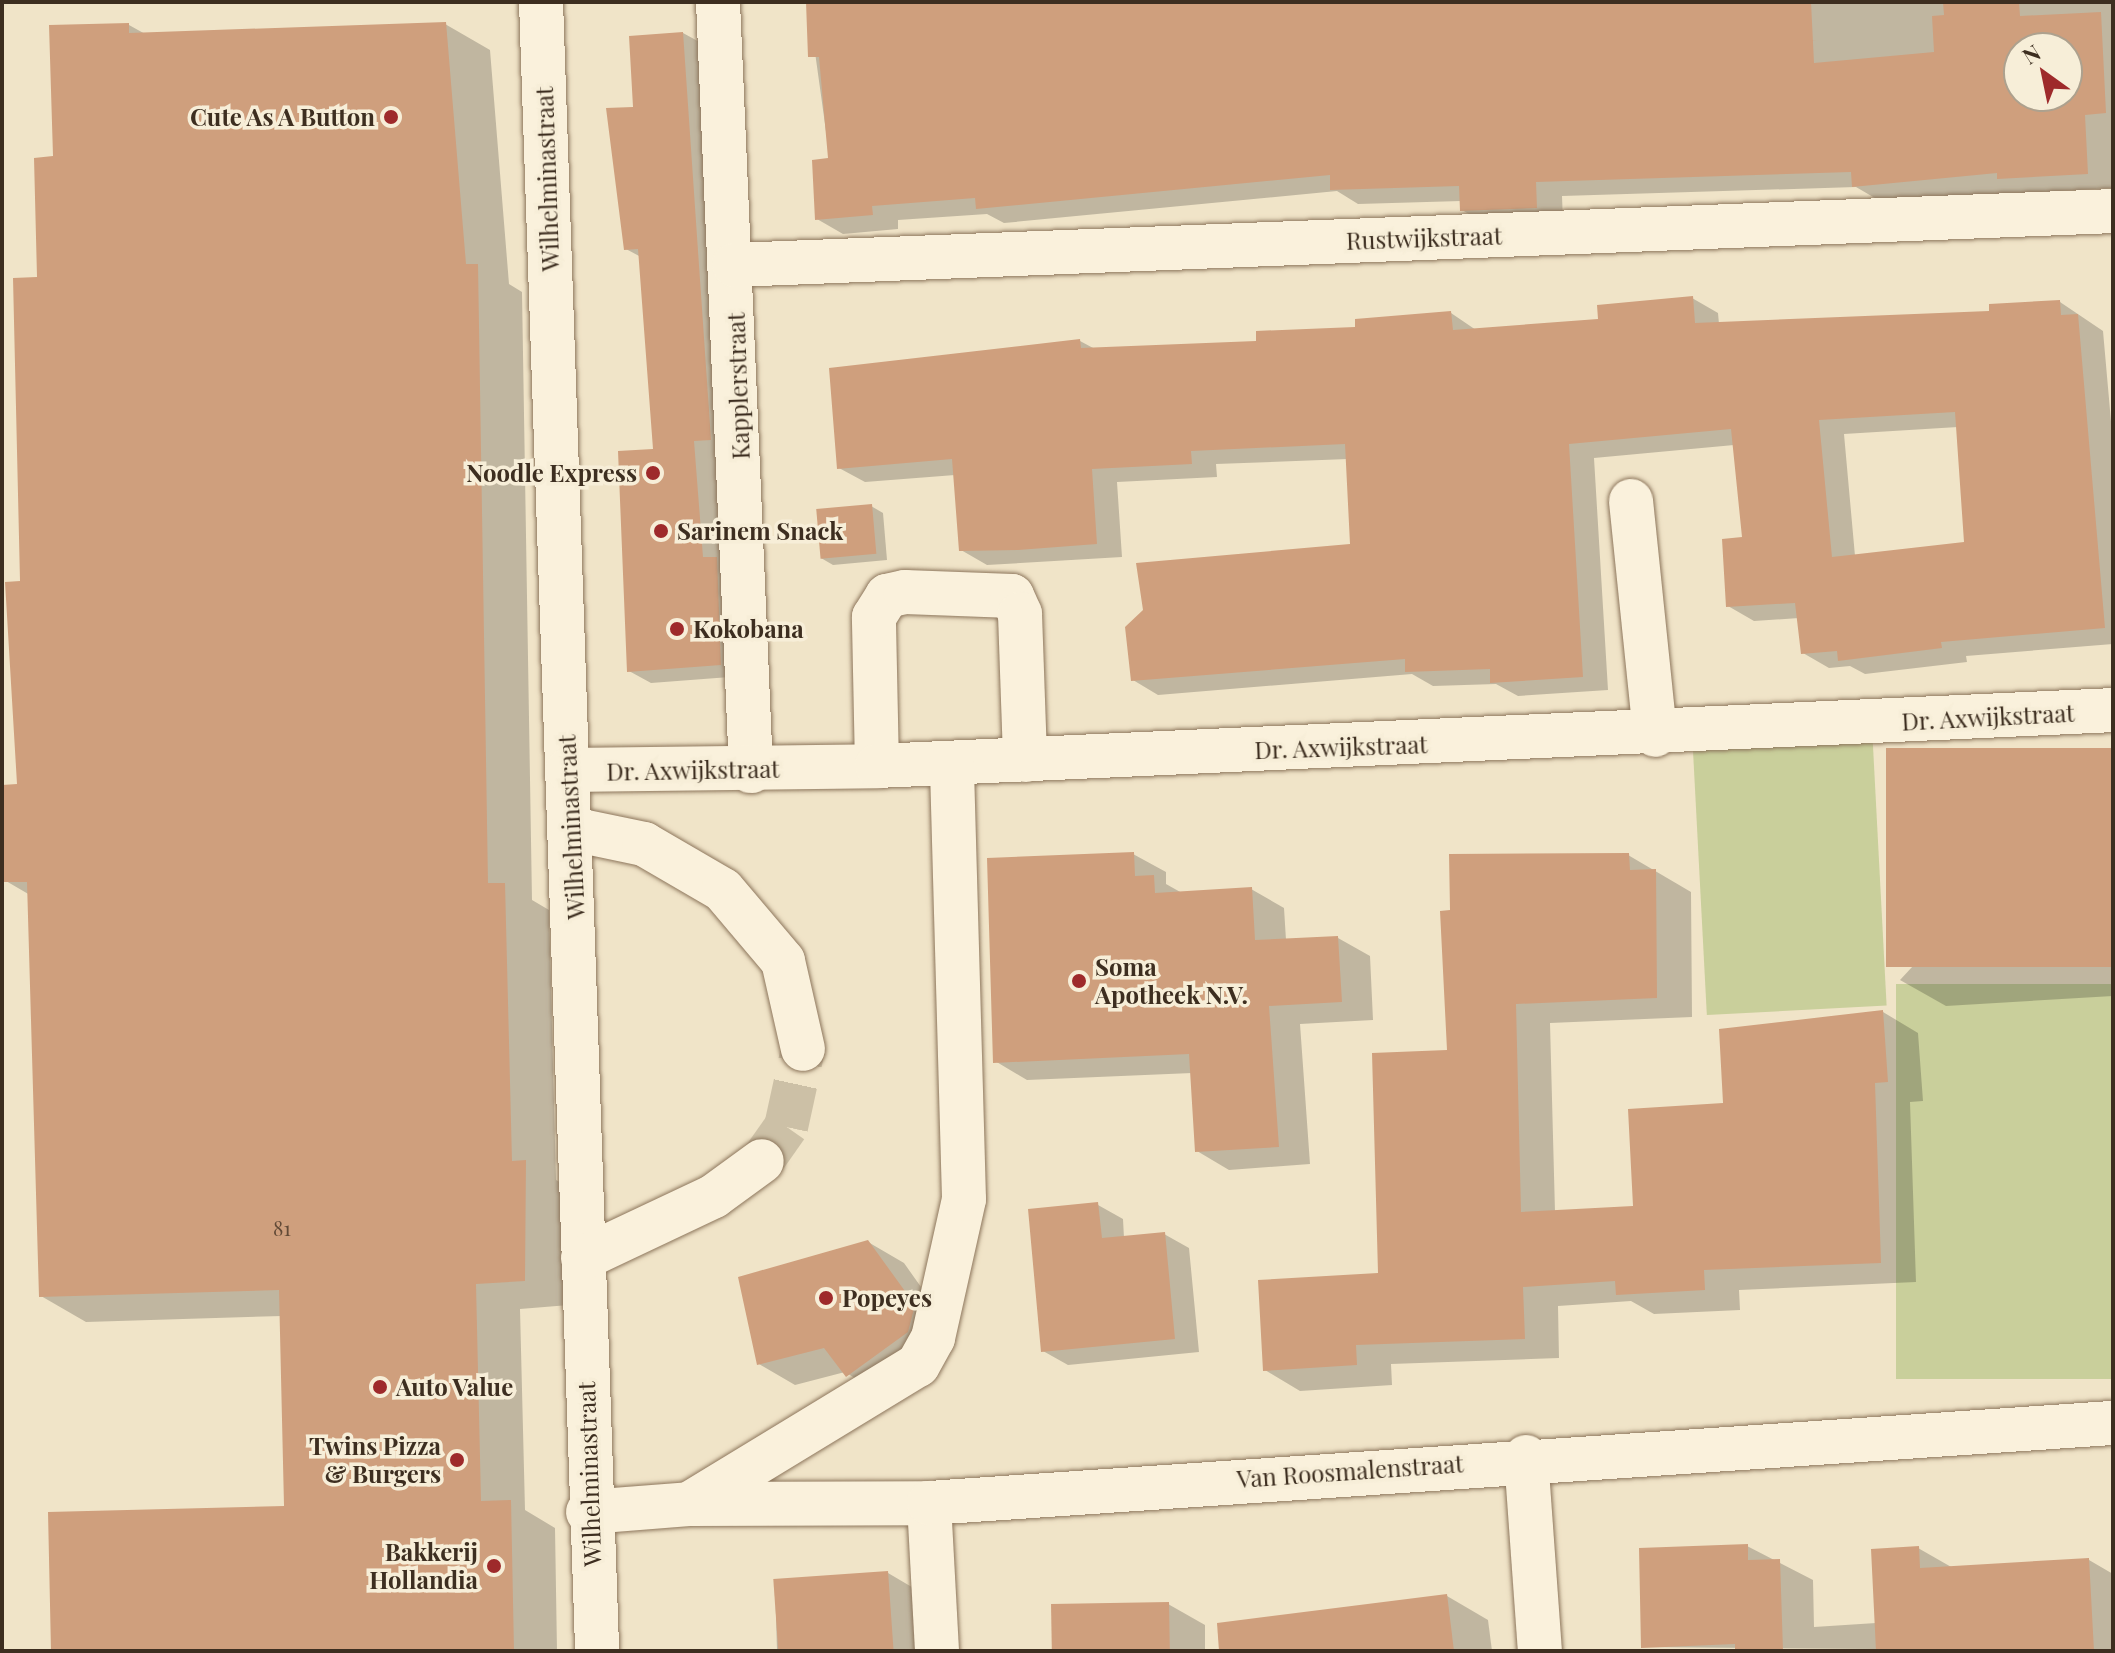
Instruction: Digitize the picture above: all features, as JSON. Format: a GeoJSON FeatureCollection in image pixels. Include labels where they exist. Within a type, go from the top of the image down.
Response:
{"type":"FeatureCollection","features":[{"type":"Feature","properties":{"kind":"street","name":"Wilhelminastraat"},"geometry":{"type":"LineString","coordinates":[[541,2],[572,829],[588,1512],[597,1651]]}},
{"type":"Feature","properties":{"kind":"street","name":"Kapplerstraat"},"geometry":{"type":"LineString","coordinates":[[718,2],[734,265],[751,771]]}},
{"type":"Feature","properties":{"kind":"street","name":"Rustwijkstraat"},"geometry":{"type":"LineString","coordinates":[[734,265],[2113,211]]}},
{"type":"Feature","properties":{"kind":"street"},"geometry":{"type":"LineString","coordinates":[[1631,501],[1655,735]]}},
{"type":"Feature","properties":{"kind":"street"},"geometry":{"type":"LineString","coordinates":[[877,766],[874,617],[887,596],[905,592],[1012,596],[1020,614],[1025,760]]}},
{"type":"Feature","properties":{"kind":"street","name":"Dr. Axwijkstraat"},"geometry":{"type":"LineString","coordinates":[[568,770],[751,771],[1655,735],[2113,710]]}},
{"type":"Feature","properties":{"kind":"street"},"geometry":{"type":"LineString","coordinates":[[689,1504],[918,1365],[933,1338],[964,1199],[952,763]]}},
{"type":"Feature","properties":{"kind":"street"},"geometry":{"type":"LineString","coordinates":[[572,829],[644,844],[723,890],[783,961],[803,1049]]}},
{"type":"Feature","properties":{"kind":"street"},"geometry":{"type":"LineString","coordinates":[[583,1258],[714,1196],[762,1161]]}},
{"type":"Feature","properties":{"kind":"street","name":"Van Roosmalenstraat"},"geometry":{"type":"LineString","coordinates":[[588,1512],[689,1504],[929,1503],[1526,1457],[2113,1423]]}},
{"type":"Feature","properties":{"kind":"street"},"geometry":{"type":"LineString","coordinates":[[1526,1457],[1540,1651]]}},
{"type":"Feature","properties":{"kind":"street"},"geometry":{"type":"LineString","coordinates":[[929,1503],[937,1651]]}},
{"type":"Feature","properties":{"kind":"green space"},"geometry":{"type":"Polygon","coordinates":[[[1872,727],[1887,1006],[1707,1015],[1692,736],[1872,727]]]}},
{"type":"Feature","properties":{"kind":"green space"},"geometry":{"type":"Polygon","coordinates":[[[1896,984],[2113,984],[2113,1379],[1896,1379],[1896,984]]]}},
{"type":"Feature","properties":{"kind":"building"},"geometry":{"type":"Polygon","coordinates":[[[806,2],[1811,2],[1814,63],[1934,52],[1932,16],[1944,15],[1943,2],[2019,2],[2020,16],[2101,12],[2106,113],[2085,115],[2088,174],[1997,179],[1997,173],[1852,187],[1851,172],[1536,182],[1537,208],[1460,211],[1459,186],[1330,190],[1330,175],[976,209],[975,198],[872,206],[873,215],[815,220],[812,160],[828,158],[819,57],[808,57],[806,2]]]}},
{"type":"Feature","properties":{"kind":"building"},"geometry":{"type":"Polygon","coordinates":[[[446,22],[466,264],[478,264],[488,883],[505,883],[512,1161],[526,1160],[525,1281],[476,1284],[481,1501],[511,1500],[514,1651],[51,1651],[48,1512],[284,1506],[279,1290],[39,1297],[27,882],[4,882],[2,785],[17,784],[5,582],[20,581],[13,278],[37,277],[34,158],[53,156],[49,25],[129,23],[129,33],[446,22]]]}},
{"type":"Feature","properties":{"kind":"building"},"geometry":{"type":"Polygon","coordinates":[[[683,32],[711,440],[694,441],[703,557],[717,557],[721,665],[627,672],[618,451],[653,449],[638,249],[624,250],[606,108],[633,107],[629,36],[683,32]]]}},
{"type":"Feature","properties":{"kind":"building"},"geometry":{"type":"Polygon","coordinates":[[[1693,296],[1695,323],[1989,311],[1989,304],[2060,300],[2061,315],[2078,314],[2105,628],[1941,642],[1942,648],[1838,661],[1837,651],[1801,654],[1795,603],[1726,607],[1722,539],[1742,537],[1731,429],[1569,444],[1583,677],[1490,683],[1490,669],[1405,672],[1405,659],[1131,681],[1125,627],[1143,610],[1136,563],[1350,544],[1345,444],[1191,451],[1192,464],[1092,469],[1097,544],[1018,550],[959,551],[952,459],[837,469],[829,368],[1080,339],[1081,348],[1256,341],[1256,331],[1355,327],[1355,319],[1451,311],[1453,330],[1598,319],[1597,305],[1693,296]],[[1955,412],[1819,420],[1832,557],[1964,542],[1955,412]]]}},
{"type":"Feature","properties":{"kind":"building"},"geometry":{"type":"Polygon","coordinates":[[[872,504],[876,554],[821,559],[816,509],[872,504]]]}},
{"type":"Feature","properties":{"kind":"building"},"geometry":{"type":"Polygon","coordinates":[[[1886,748],[2113,748],[2113,967],[1886,967],[1886,748]]]}},
{"type":"Feature","properties":{"kind":"building"},"geometry":{"type":"Polygon","coordinates":[[[1134,852],[1135,876],[1154,875],[1155,893],[1252,887],[1255,940],[1338,936],[1342,1002],[1269,1006],[1279,1147],[1195,1152],[1189,1054],[993,1063],[987,858],[1134,852]]]}},
{"type":"Feature","properties":{"kind":"building"},"geometry":{"type":"Polygon","coordinates":[[[1629,853],[1630,870],[1656,869],[1657,998],[1516,1004],[1521,1212],[1633,1206],[1628,1109],[1723,1103],[1719,1029],[1883,1010],[1888,1082],[1875,1083],[1881,1263],[1704,1270],[1705,1290],[1616,1295],[1615,1281],[1523,1287],[1525,1339],[1356,1345],[1357,1365],[1263,1371],[1258,1280],[1378,1273],[1372,1053],[1447,1050],[1440,911],[1450,910],[1449,854],[1629,853]]]}},
{"type":"Feature","properties":{"kind":"building"},"geometry":{"type":"Polygon","coordinates":[[[1098,1202],[1102,1238],[1165,1232],[1175,1339],[1041,1352],[1028,1209],[1098,1202]]]}},
{"type":"Feature","properties":{"kind":"building","name":"Popeyes"},"geometry":{"type":"Polygon","coordinates":[[[868,1240],[915,1305],[908,1332],[846,1377],[824,1348],[757,1365],[738,1277],[868,1240]]]}},
{"type":"Feature","properties":{"kind":"building"},"geometry":{"type":"Polygon","coordinates":[[[1748,1544],[1748,1560],[1780,1559],[1783,1651],[1735,1651],[1735,1644],[1641,1648],[1639,1548],[1748,1544]]]}},
{"type":"Feature","properties":{"kind":"building"},"geometry":{"type":"Polygon","coordinates":[[[1919,1546],[1920,1568],[2089,1558],[2094,1651],[1876,1651],[1871,1549],[1919,1546]]]}},
{"type":"Feature","properties":{"kind":"building"},"geometry":{"type":"Polygon","coordinates":[[[888,1571],[894,1651],[778,1651],[773,1579],[888,1571]]]}},
{"type":"Feature","properties":{"kind":"building"},"geometry":{"type":"Polygon","coordinates":[[[1447,1594],[1454,1651],[1219,1651],[1217,1623],[1447,1594]]]}},
{"type":"Feature","properties":{"kind":"building"},"geometry":{"type":"Polygon","coordinates":[[[1169,1602],[1170,1651],[1052,1651],[1051,1604],[1169,1602]]]}},
{"type":"Feature","properties":{"kind":"tunnel"},"geometry":{"type":"LineString","coordinates":[[762,1161],[786,1127],[803,1049]]}},
{"type":"Feature","properties":{"kind":"place","name":"Cute As A Button"},"geometry":{"type":"Point","coordinates":[391,117]}},
{"type":"Feature","properties":{"kind":"place","name":"Noodle Express"},"geometry":{"type":"Point","coordinates":[653,473]}},
{"type":"Feature","properties":{"kind":"place","name":"Sarinem Snack"},"geometry":{"type":"Point","coordinates":[661,531]}},
{"type":"Feature","properties":{"kind":"place","name":"Kokobana"},"geometry":{"type":"Point","coordinates":[677,629]}},
{"type":"Feature","properties":{"kind":"place","name":"Soma Apotheek N.V."},"geometry":{"type":"Point","coordinates":[1079,981]}},
{"type":"Feature","properties":{"kind":"place","name":"Popeyes"},"geometry":{"type":"Point","coordinates":[826,1298]}},
{"type":"Feature","properties":{"kind":"place","name":"Auto Value"},"geometry":{"type":"Point","coordinates":[380,1387]}},
{"type":"Feature","properties":{"kind":"place","name":"Twins Pizza & Burgers"},"geometry":{"type":"Point","coordinates":[457,1460]}},
{"type":"Feature","properties":{"kind":"place","name":"Bakkerij Hollandia"},"geometry":{"type":"Point","coordinates":[494,1566]}}]}
